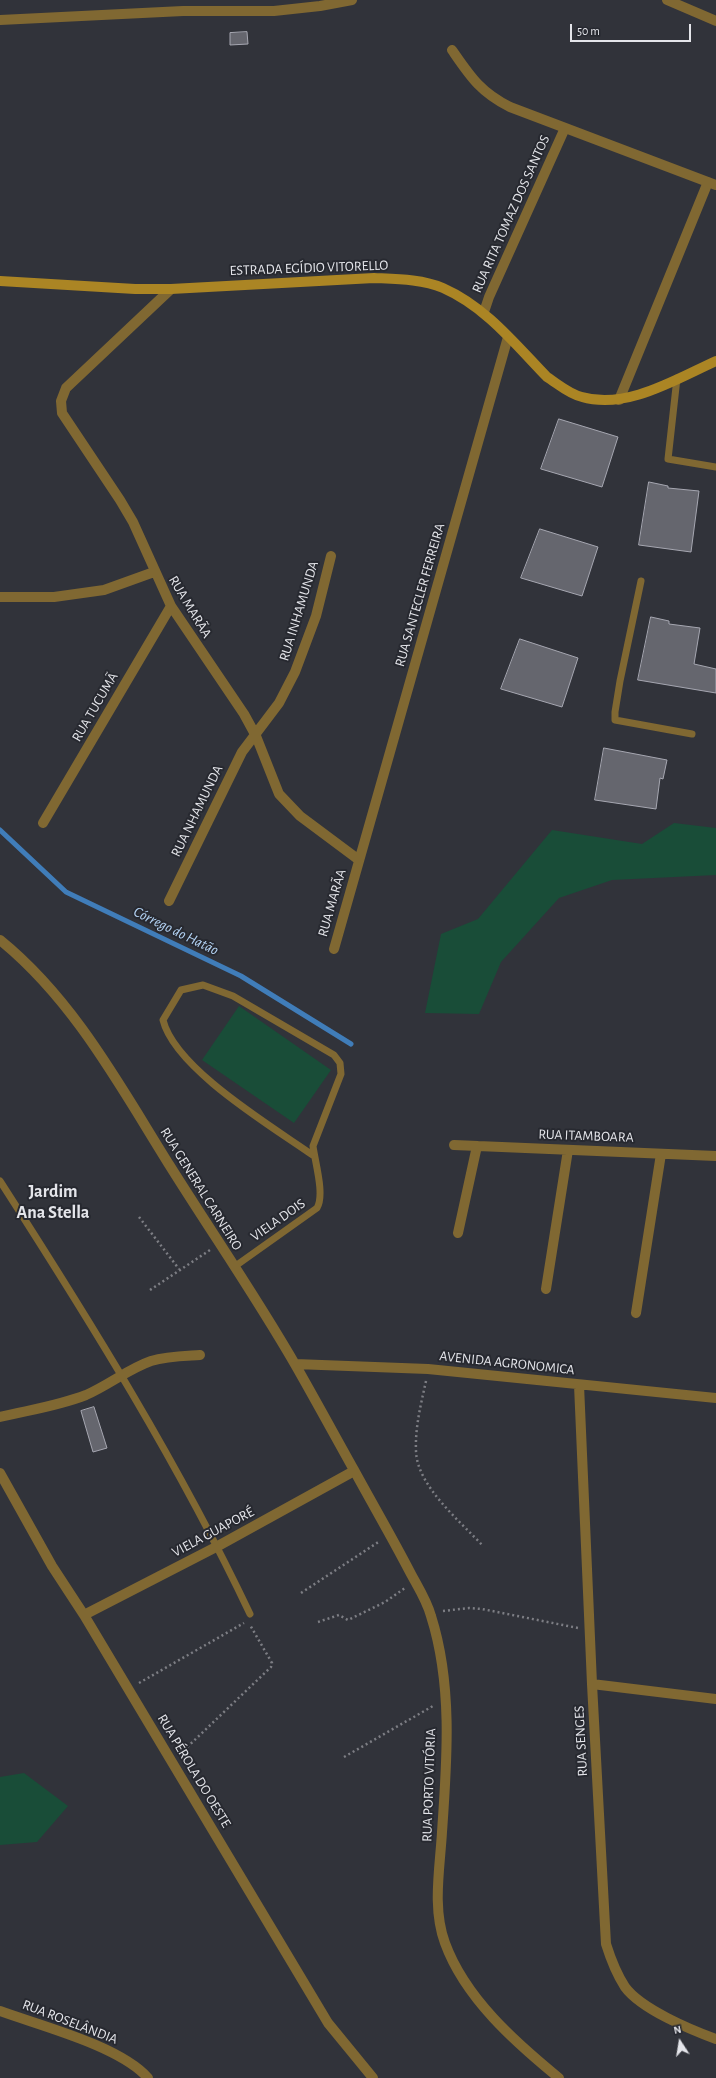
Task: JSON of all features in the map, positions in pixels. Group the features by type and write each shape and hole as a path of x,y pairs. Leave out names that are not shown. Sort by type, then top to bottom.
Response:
{"street":[{"path":"0,20 183,11 274,11 320,6 352,0"},
{"path":"667,0 716,21"},
{"path":"452,50 467,72 486,94 510,107 712,183 619,400"},
{"name":"RUA RITA TOMAZ DOS SANTOS","path":"484,312 492,290 565,128"},
{"name":"ESTRADA EGÍDIO VITORELLO","path":"0,281 135,289 171,289 374,278 398,279 443,288 484,312 547,377 570,392 581,397 592,399 619,400 650,390 716,361"},
{"name":"RUA MARÃA","path":"171,289 66,388 62,396 60,407 68,425 103,472 130,516 154,572 171,606 240,708 256,736 272,779 280,794 289,806 359,860 334,949"},
{"name":"RUA SANTECLER FERREIRA","path":"359,860 508,337"},
{"name":"RUA INHAMUNDA","path":"256,736 279,703 295,672 316,616 331,556"},
{"path":"0,597 54,598 104,590 154,572"},
{"name":"RUA TUCUMÃ","path":"43,824 171,606"},
{"name":"RUA NHAMUNDA","path":"169,901 242,752 256,736"},
{"name":"RUA GENERAL CARNEIRO","path":"0,940 15,952 49,987 73,1016 295,1364 354,1471"},
{"name":"RUA ITAMBOARA","path":"454,1145 716,1156"},
{"path":"458,1233 477,1146"},
{"path":"546,1289 568,1150"},
{"path":"636,1313 661,1154"},
{"path":"0,1417 71,1400 106,1386 121,1375 152,1361 168,1357 200,1355"},
{"name":"AVENIDA AGRONOMICA","path":"295,1364 428,1369 716,1398"},
{"name":"RUA SENGES","path":"579,1385 589,1630 606,1944 613,1965 626,1988 646,2005 686,2028 716,2039"},
{"name":"RUA PORTO VITÓRIA","path":"354,1471 391,1534 431,1612 440,1648 446,1699 445,1783 438,1883 439,1919 445,1942 457,1968 475,1995 505,2030 559,2078"},
{"name":"VIELA GUAPORÉ","path":"84,1615 218,1546 354,1471"},
{"name":"RUA PÉROLA DO OESTE","path":"0,1473 52,1566 84,1615 328,2023 372,2078"},
{"path":"592,1684 716,1699"},
{"name":"RUA ROSELÂNDIA","path":"0,2011 101,2047 122,2057 148,2078"}],"lane":[{"path":"677,378 668,459 716,467"},
{"path":"641,581 620,681 615,712 616,720 692,734"},
{"path":"203,985 233,996 334,1055 340,1063 341,1074 313,1146 314,1156 208,1081 173,1044 166,1032 163,1020 181,990 203,985"},
{"name":"VIELA DOIS","path":"234,1267 317,1208 320,1202 320,1196 314,1156"},
{"path":"0,1181 121,1375 218,1546 250,1614"}],"path":[{"path":"139,1217 179,1270"},
{"path":"150,1290 219,1244"},
{"path":"428,1369 417,1422 416,1452 424,1479 444,1504 483,1546"},
{"path":"301,1593 391,1534"},
{"path":"318,1622 339,1615 348,1620 385,1602 415,1581"},
{"path":"431,1612 469,1608 482,1609 589,1630"},
{"path":"128,1689 247,1621 272,1663 271,1667 172,1762"},
{"path":"344,1757 446,1699"}],"green space":[{"path":"674,823 716,828 716,875 612,880 559,898 501,962 479,1014 425,1013 441,934 478,919 552,830 642,844"},
{"path":"239,1006 331,1070 294,1123 202,1060"},
{"path":"24,1773 68,1806 37,1842 0,1845 0,1777"}],"building":[{"path":"247,32 248,44 230,45 230,33"},
{"path":"559,419 618,437 602,487 541,469"},
{"path":"649,482 668,486 668,488 699,491 691,552 639,545"},
{"path":"540,529 598,547 582,596 521,578"},
{"path":"651,617 669,621 669,624 700,628 694,664 716,669 716,693 638,680"},
{"path":"520,639 578,658 562,707 501,689"},
{"path":"604,748 667,760 663,779 660,778 656,809 595,800"},
{"path":"94,1407 107,1448 93,1452 81,1411"}],"waterway":[{"name":"Córrego do Hatão","path":"0,830 66,892 241,976 351,1044"}],"district":[{"name":"Jardim Ana Stella","path":"53,1202"}]}
